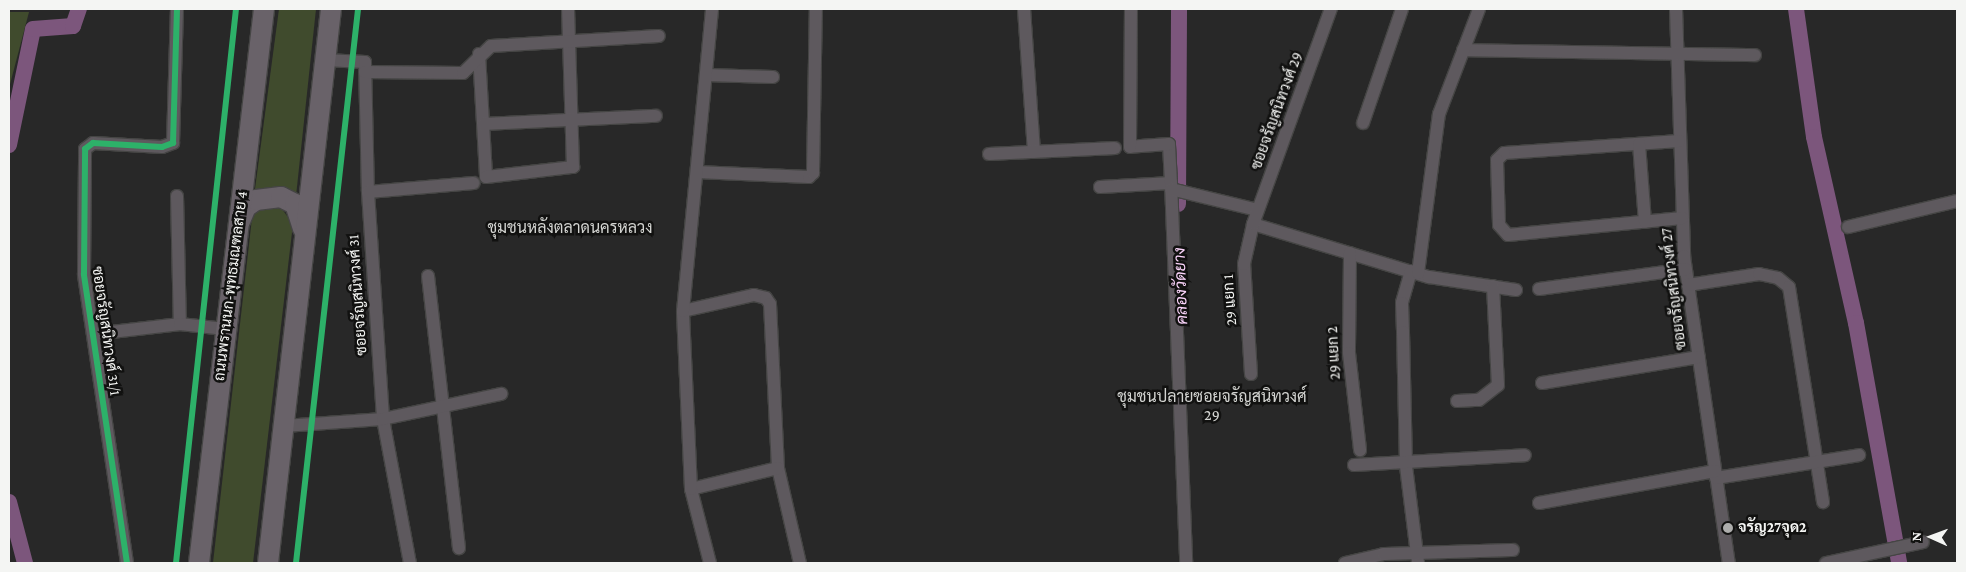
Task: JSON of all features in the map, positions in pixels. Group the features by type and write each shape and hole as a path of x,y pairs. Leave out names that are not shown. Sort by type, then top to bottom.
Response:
{"main road":[{"name":"ถนนพรานนก-พุทธมณฑลสาย 4","path":"199,563 264,9"},
{"path":"268,563 331,9"},
{"path":"237,228 246,207 269,195 281,196 295,204 300,213 305,240"}],"street":[{"name":"ซอยจรัญสนิทวงศ์ 31/1","path":"127,563 84,274 85,149 93,143 162,147 173,143 177,9"},
{"path":"479,54 486,177 573,166 574,121 568,9"},
{"path":"710,563 691,489 683,311 712,9"},
{"path":"697,172 809,178 813,173 816,9"},
{"path":"1024,9 1034,152"},
{"path":"1131,9 1130,147 1169,144 1186,563"},
{"name":"ซอยจรัญสนิทวงศ์ 29","path":"1253,224 1331,9"},
{"path":"1362,123 1402,9"},
{"path":"1417,558 1406,462 1402,303 1415,272 1438,114 1479,9"},
{"name":"ซอยจรัญสนิทวงศ์ 27","path":"1676,9 1675,54 1686,269 1729,563"},
{"path":"325,60 365,62 365,72 463,73 479,54 491,46 659,36"},
{"path":"1463,50 1755,55"},
{"name":"ซอยจรัญสนิทวงศ์ 31","path":"365,72 368,192 383,419 410,563"},
{"path":"706,75 773,77"},
{"path":"484,124 656,116"},
{"path":"1679,141 1500,156 1499,225 1508,236 1682,218"},
{"path":"1639,144 1645,222"},
{"path":"988,154 1115,148"},
{"path":"368,192 474,183"},
{"path":"1100,187 1171,187 1258,210"},
{"path":"177,196 180,324"},
{"path":"1848,228 1957,201"},
{"path":"1253,224 1415,272 1516,290"},
{"name":"29 แยก 1","path":"1251,374 1244,264 1253,224"},
{"name":"29 แยก 2","path":"1350,253 1349,353 1360,450"},
{"path":"1539,289 1686,269"},
{"path":"1688,285 1759,274 1778,278 1789,287 1815,462 1823,502"},
{"path":"428,276 440,406 459,548"},
{"path":"1457,401 1479,400 1496,390 1498,385 1493,286"},
{"path":"683,311 754,295 766,298 770,304 778,468 800,563"},
{"path":"94,334 180,324 225,329"},
{"path":"1542,384 1699,357"},
{"path":"284,426 383,419 501,394"},
{"path":"1354,465 1525,455"},
{"path":"1539,502 1716,474 1859,455"},
{"path":"691,489 778,468"},
{"path":"1826,563 1923,542"},
{"path":"1345,563 1383,554 1417,558 1513,550"}],"green space":[{"path":"279,9 316,9 296,196 255,189"},
{"path":"9,12 29,12 9,88"},
{"path":"279,205 293,224 253,563 213,563 252,218 255,210"}],"waterway":[{"path":"9,145 33,29 73,26 79,9"},
{"name":"คลองวัดยาง","path":"1178,204 1179,9"},
{"path":"1796,9 1814,137 1856,323 1899,563"},
{"path":"9,502 25,563"}],"cycle path":[{"path":"127,563 84,274 85,149 93,143 162,147 173,143 177,9"},
{"path":"176,563 236,9"},
{"path":"296,563 358,9"}],"place":[{"name":"จรัญ27จุด2","path":"1728,528"}],"district":[{"name":"ชุมชนหลังตลาดนครหลวง","path":"570,228"},
{"name":"ชุมชนปลายซอยจรัญสนิทวงศ์ 29","path":"1212,406"}]}
